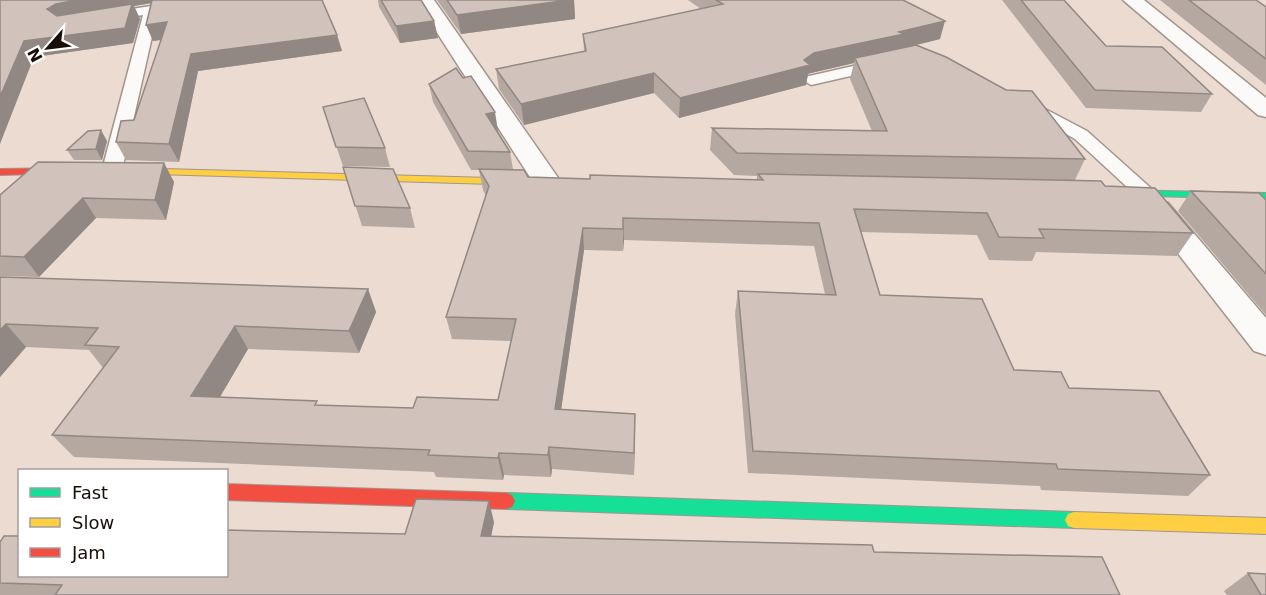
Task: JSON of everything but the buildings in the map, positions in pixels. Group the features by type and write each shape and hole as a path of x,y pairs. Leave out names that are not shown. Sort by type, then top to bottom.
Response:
{"street":[{"path":"425,0 553,182"},
{"path":"1132,0 1266,110"},
{"path":"0,172 101,170 553,182"},
{"path":"1098,193 1266,196"},
{"path":"1146,194 1266,342"},
{"path":"228,492 1266,525"}],"lane":[{"path":"87,21 157,9 101,170"},
{"path":"811,80 900,60"},
{"path":"1015,99 1081,135 1146,194"}],"traffic: fast":[{"path":"1115,193 1266,196"},
{"path":"506,501 1074,520"}],"traffic: slow":[{"path":"125,171 526,182"},
{"path":"1074,520 1266,526"}],"traffic: jam":[{"path":"0,172 70,171"},
{"path":"228,492 506,501"}]}
